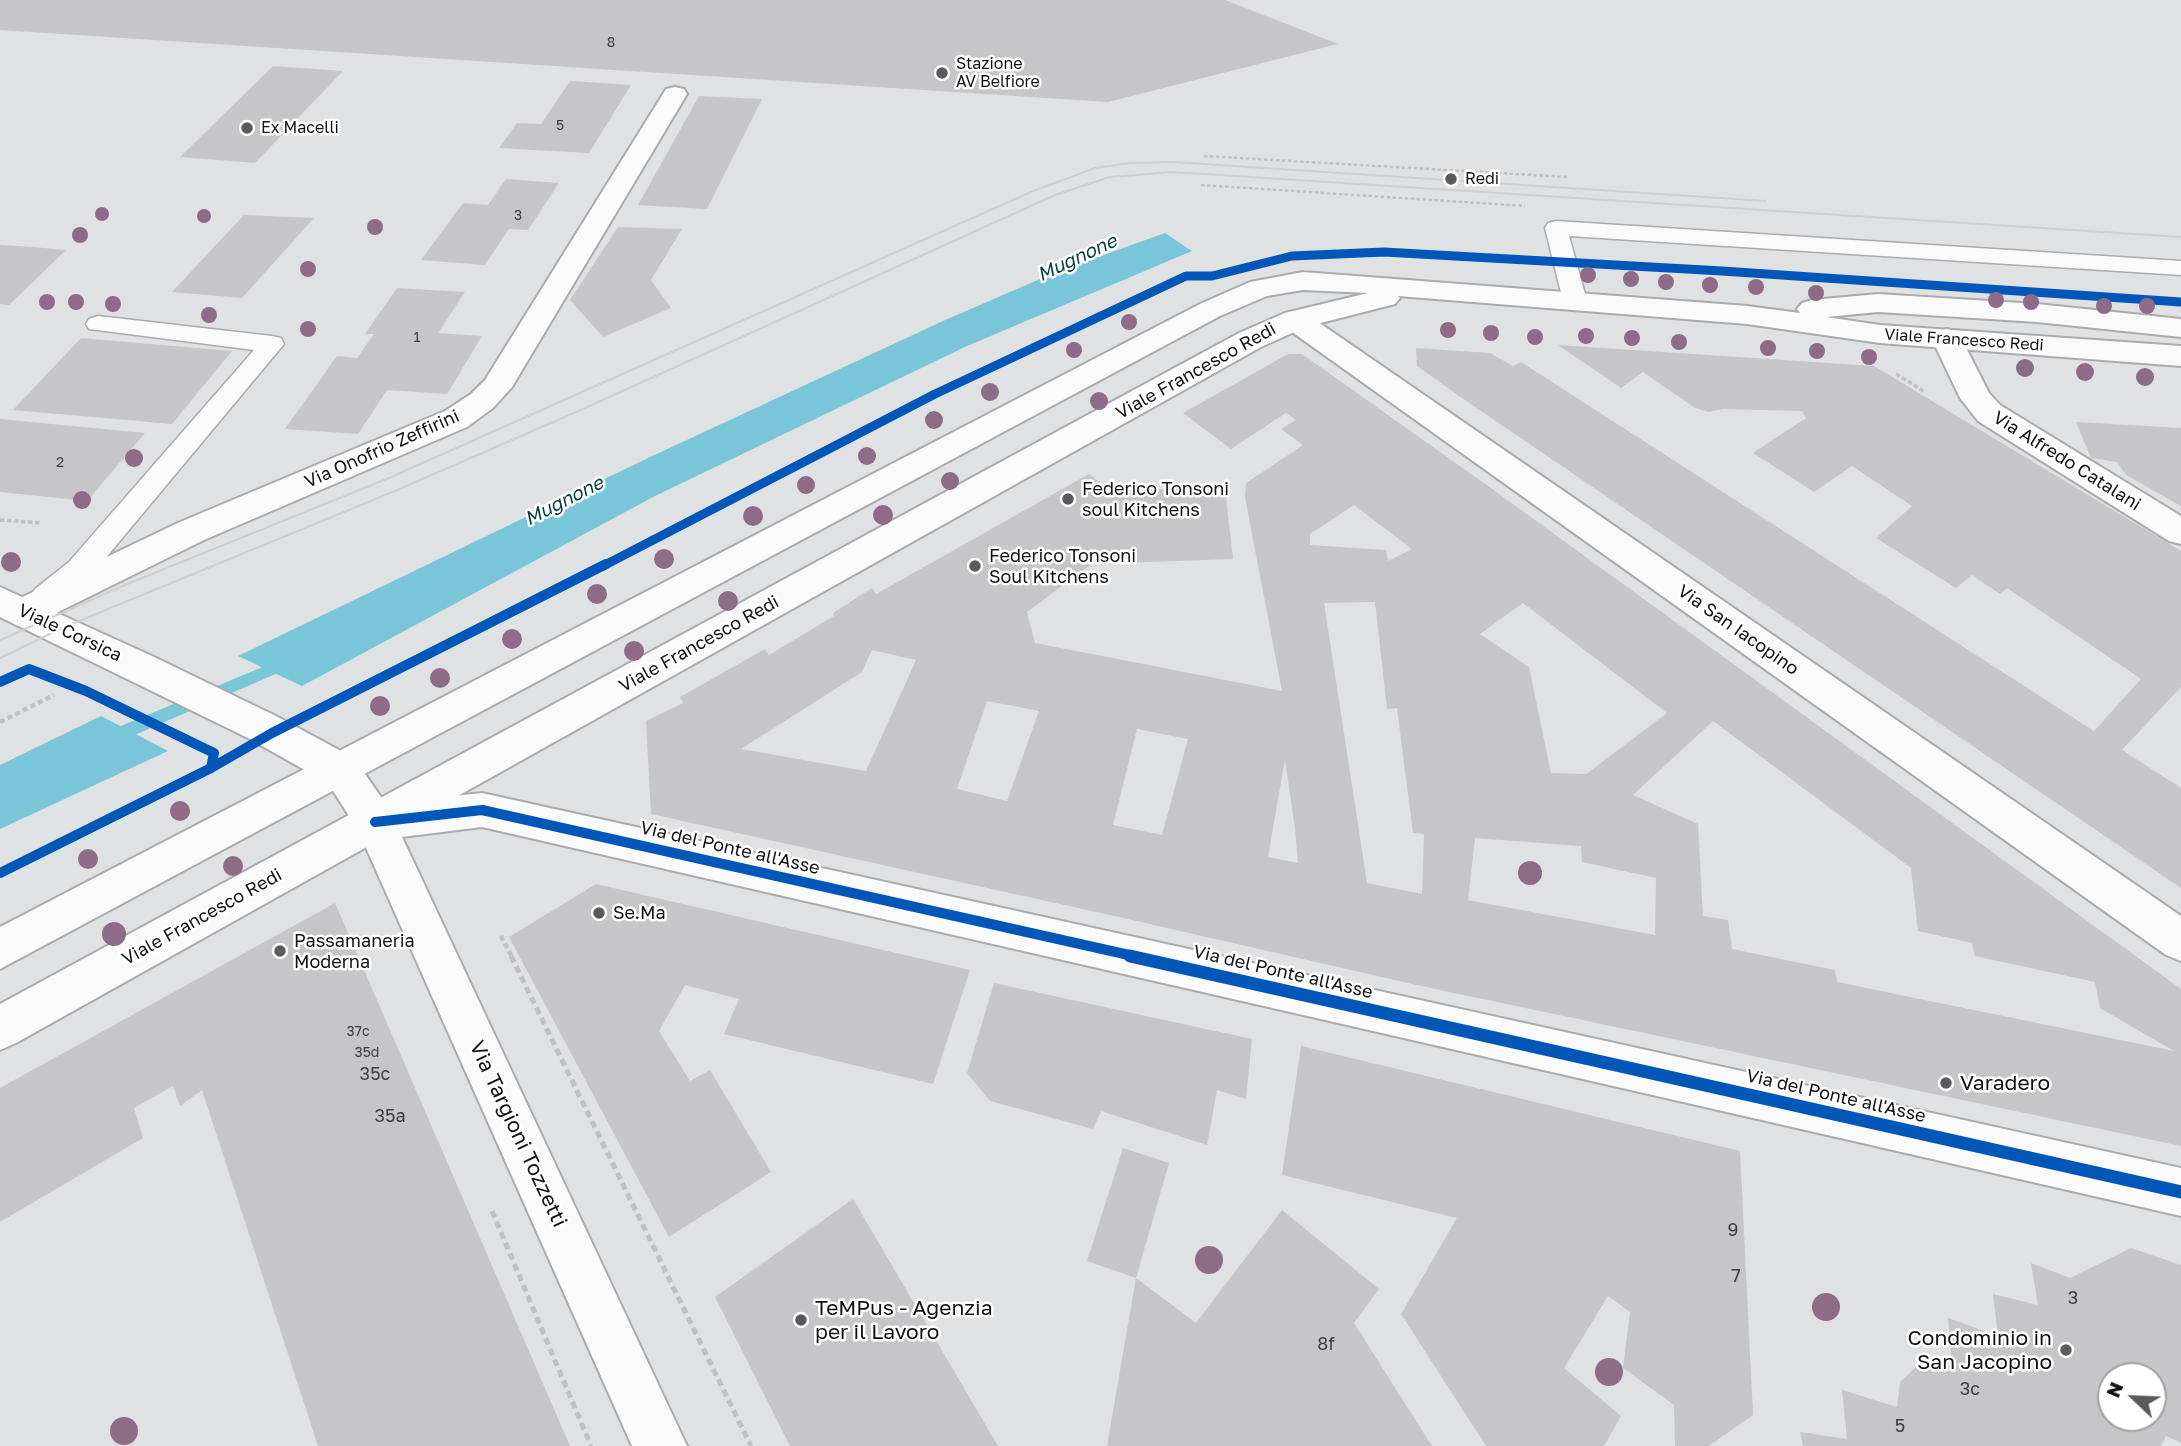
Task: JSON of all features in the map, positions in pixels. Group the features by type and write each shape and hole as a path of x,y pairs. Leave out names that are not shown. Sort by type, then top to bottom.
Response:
{"main road":[{"name":"Via Onofrio Zeffirini","path":"14,606 456,419 482,401 496,387 675,94"},
{"name":"Viale Francesco Redi","path":"0,949 1238,296 1270,285 1303,281 1747,314 1880,334 2181,356"},
{"name":"Viale Francesco Redi","path":"0,1028 1250,340 1295,320 1411,290"},
{"name":"Viale Francesco Redi","path":"1747,314 1878,303 2037,313 2181,328"},
{"name":"Via San Iacopino","path":"1295,320 2181,942"},
{"name":"Via Alfredo Catalani","path":"1947,340 1976,398 1989,413 2181,532"},
{"name":"Viale Corsica","path":"14,606 262,727 340,771"},
{"name":"Via Targioni Tozzetti","path":"340,771 375,822 660,1446"},
{"name":"Via del Ponte all'Asse","path":"375,822 482,810 2181,1192"}],"lane":[{"path":"1575,301 1556,228 2181,268"},
{"path":"14,606 88,560 272,344 99,324"}],"path":[{"path":"1204,156 1568,177"},
{"path":"1201,185 1532,206"},
{"path":"0,520 42,523"},
{"path":"0,722 54,695"},
{"path":"501,936 751,1446"}],"water":[{"path":"1165,233 1192,251 967,346 655,496 302,686 238,656 648,458 943,321 1056,272"},
{"path":"101,716 168,751 0,829 0,765"}],"building":[{"name":"Stazione AV Belfiore","path":"0,0 1225,0 1338,44 1108,102 0,30"},
{"path":"273,66 343,71 255,163 180,157"},
{"path":"570,81 631,85 589,153 499,148 517,123 541,124"},
{"path":"699,96 762,99 707,209 638,205"},
{"path":"506,179 559,183 528,230 509,229 485,265 421,260 463,203 488,205"},
{"path":"244,215 314,218 242,298 172,292"},
{"path":"618,227 682,229 651,280 671,308 603,337 570,300"},
{"path":"0,245 66,250 9,305 0,304"},
{"path":"397,288 465,292 438,333 482,336 447,394 387,390 358,434 285,429 337,356 357,358 374,334 365,334"},
{"path":"81,338 232,351 172,424 13,410"},
{"path":"1558,345 1874,366 2181,551 2181,687 2122,750 2181,788 2181,888 1417,366 1416,348 1490,353 1513,366 1521,362 2094,731 2141,679 2007,588 2000,594 1972,575 1956,588 1876,538 1912,506 1852,466 1814,492 1753,453 1806,418 1802,411 1723,409 1709,412 1695,408 1643,372 1621,388"},
{"path":"1288,354 1302,354 2181,989 2181,1146 1421,986 651,814 646,721 683,703 680,697 765,649 769,655 834,616 833,613 872,588 876,594 1089,474 1110,490 1225,488 1233,559 1092,564 1027,612 1035,643 1282,691 1245,497 1246,483 1303,445 1281,429 1296,420 1286,413 1231,449 1183,413","holes":["1354,505 1412,549 1388,561 1386,550 1310,545 1310,534","1375,602 1387,709 1397,708 1413,833 1424,834 1422,894 1367,883 1324,603","1523,603 1667,713 1586,774 1551,773 1529,667 1480,634","872,650 916,660 866,771 741,749 862,672","987,701 1039,711 1007,801 957,789","1713,721 1911,868 1918,931 1972,943 1975,956 2095,982 2100,1008 2174,1051 1837,982 1835,970 1732,949 1728,920 1703,916 1698,824 1633,795","1137,729 1188,739 1162,835 1113,825","1285,759 1295,829 1298,863 1268,857","1475,838 1581,846 1582,862 1656,878 1655,935 1468,900"]},
{"path":"0,419 145,433 87,501 0,492"},
{"path":"2076,422 2181,428 2181,506 2126,475 2117,462 2091,458"},
{"path":"596,884 970,970 933,1084 724,1034 739,999 685,985 659,1031 690,1081 710,1070 771,1172 669,1237 509,937"},
{"path":"335,903 570,1446 318,1446 202,1090 180,1106 173,1086 134,1108 143,1138 0,1222 0,1088"},
{"path":"994,983 1252,1039 1246,1099 1217,1090 1207,1145 1101,1111 1093,1129 990,1101 967,1073"},
{"path":"1301,1046 1740,1151 1753,1415 1709,1446 1675,1446 1674,1405 1623,1368 1630,1312 1608,1296 1564,1368 1621,1416 1604,1446 1486,1446 1401,1314 1457,1218 1282,1175"},
{"path":"1123,1148 1169,1163 1136,1278 1087,1261"},
{"path":"853,1199 998,1446 790,1446 715,1297"},
{"path":"1282,1210 1379,1289 1354,1323 1432,1446 1107,1446 1136,1278 1196,1323"},
{"name":"Condominio in San Jacopino","path":"2131,1248 2181,1265 2181,1443 2166,1436 2161,1446 1803,1446 1800,1432 1847,1439 1842,1390 1897,1407 1900,1382 1918,1365 1952,1364 1948,1318 1998,1336 1993,1294 2038,1305 2031,1263 2070,1278"}],"waterway":[{"name":"Mugnone","path":"110,738 289,662"}],"tram line":[{"path":"0,640 132,582 389,478 1031,192 1095,168 1130,163 1173,162 1766,201"},
{"path":"0,658 62,628 395,491 583,409 1055,195 1110,177 1173,172 2181,237"}],"cycle path":[{"path":"0,873 211,768 272,733 399,671 935,394 1186,276 1212,276 1292,256 1384,252 1722,271 2181,302"},
{"path":"0,682 29,669 86,691 214,753 211,768"},
{"path":"375,822 482,810 2181,1192"}],"place":[{"name":"Stazione AV Belfiore","path":"942,73"},
{"name":"Ex Macelli","path":"247,128"},
{"name":"Redi","path":"1451,179"},
{"name":"Federico Tonsoni soul Kitchens","path":"1068,499"},
{"name":"Federico Tonsoni Soul Kitchens","path":"975,566"},
{"name":"Se.Ma","path":"599,913"},
{"name":"Passamaneria Moderna","path":"280,951"},
{"name":"Varadero","path":"1946,1083"},
{"name":"TeMPus - Agenzia per il Lavoro","path":"801,1320"},
{"name":"Condominio in San Jacopino","path":"2066,1350"}]}
